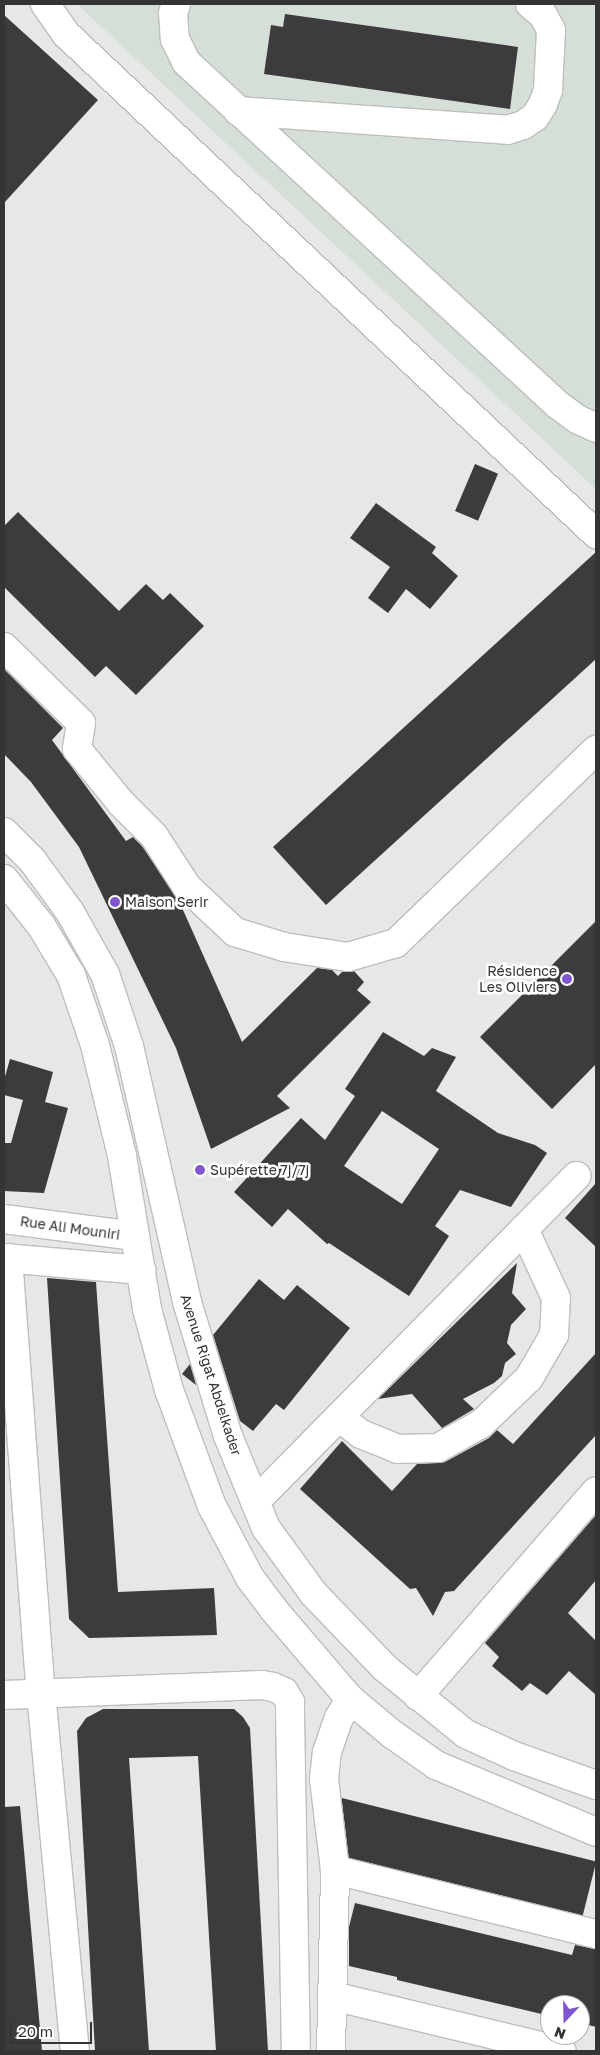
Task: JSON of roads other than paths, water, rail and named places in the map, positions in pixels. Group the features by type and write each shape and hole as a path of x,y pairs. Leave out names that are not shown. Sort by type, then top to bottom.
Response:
{"street":[{"path":"45,4 66,34 596,534"},
{"path":"176,4 173,13 175,40 186,62 558,405 577,419 596,428"},
{"path":"238,111 507,130 523,125 535,117 543,104 548,90 551,30 543,15 530,4"},
{"path":"4,647 81,723 77,749 121,803 154,836 187,887 235,932 293,948 348,957 396,943 596,750"},
{"name":"Avenue Rigat Abdelkader","path":"4,832 32,860 70,912 105,974 129,1046 186,1302 228,1436 266,1528 313,1593 385,1668 466,1734 514,1756 596,1784"},
{"path":"4,879 42,927 71,975 95,1045 122,1156 147,1308 169,1390 212,1506 250,1578 274,1610 350,1698 392,1734 436,1765 596,1832"},
{"path":"255,1502 576,1176"},
{"name":"Rue Ali Mouniri","path":"4,1219 135,1236"},
{"path":"339,1417 361,1434 398,1449 438,1448 481,1424 529,1378 554,1335 556,1298 524,1229"},
{"path":"75,2051 41,1693 6,1258 141,1270"},
{"path":"418,1696 596,1491"},
{"path":"4,1695 262,1686 273,1687 284,1692 290,1702 296,2051"},
{"path":"331,2051 335,1870 324,1780 328,1752 339,1718 350,1698"},
{"path":"335,1870 596,1934"},
{"path":"332,1996 561,2051"}],"place":[{"name":"Maison Serir","path":"115,902"},
{"name":"Résidence Les Oliviers","path":"567,979"},
{"name":"Supérette 7j/7j","path":"200,1170"}]}
